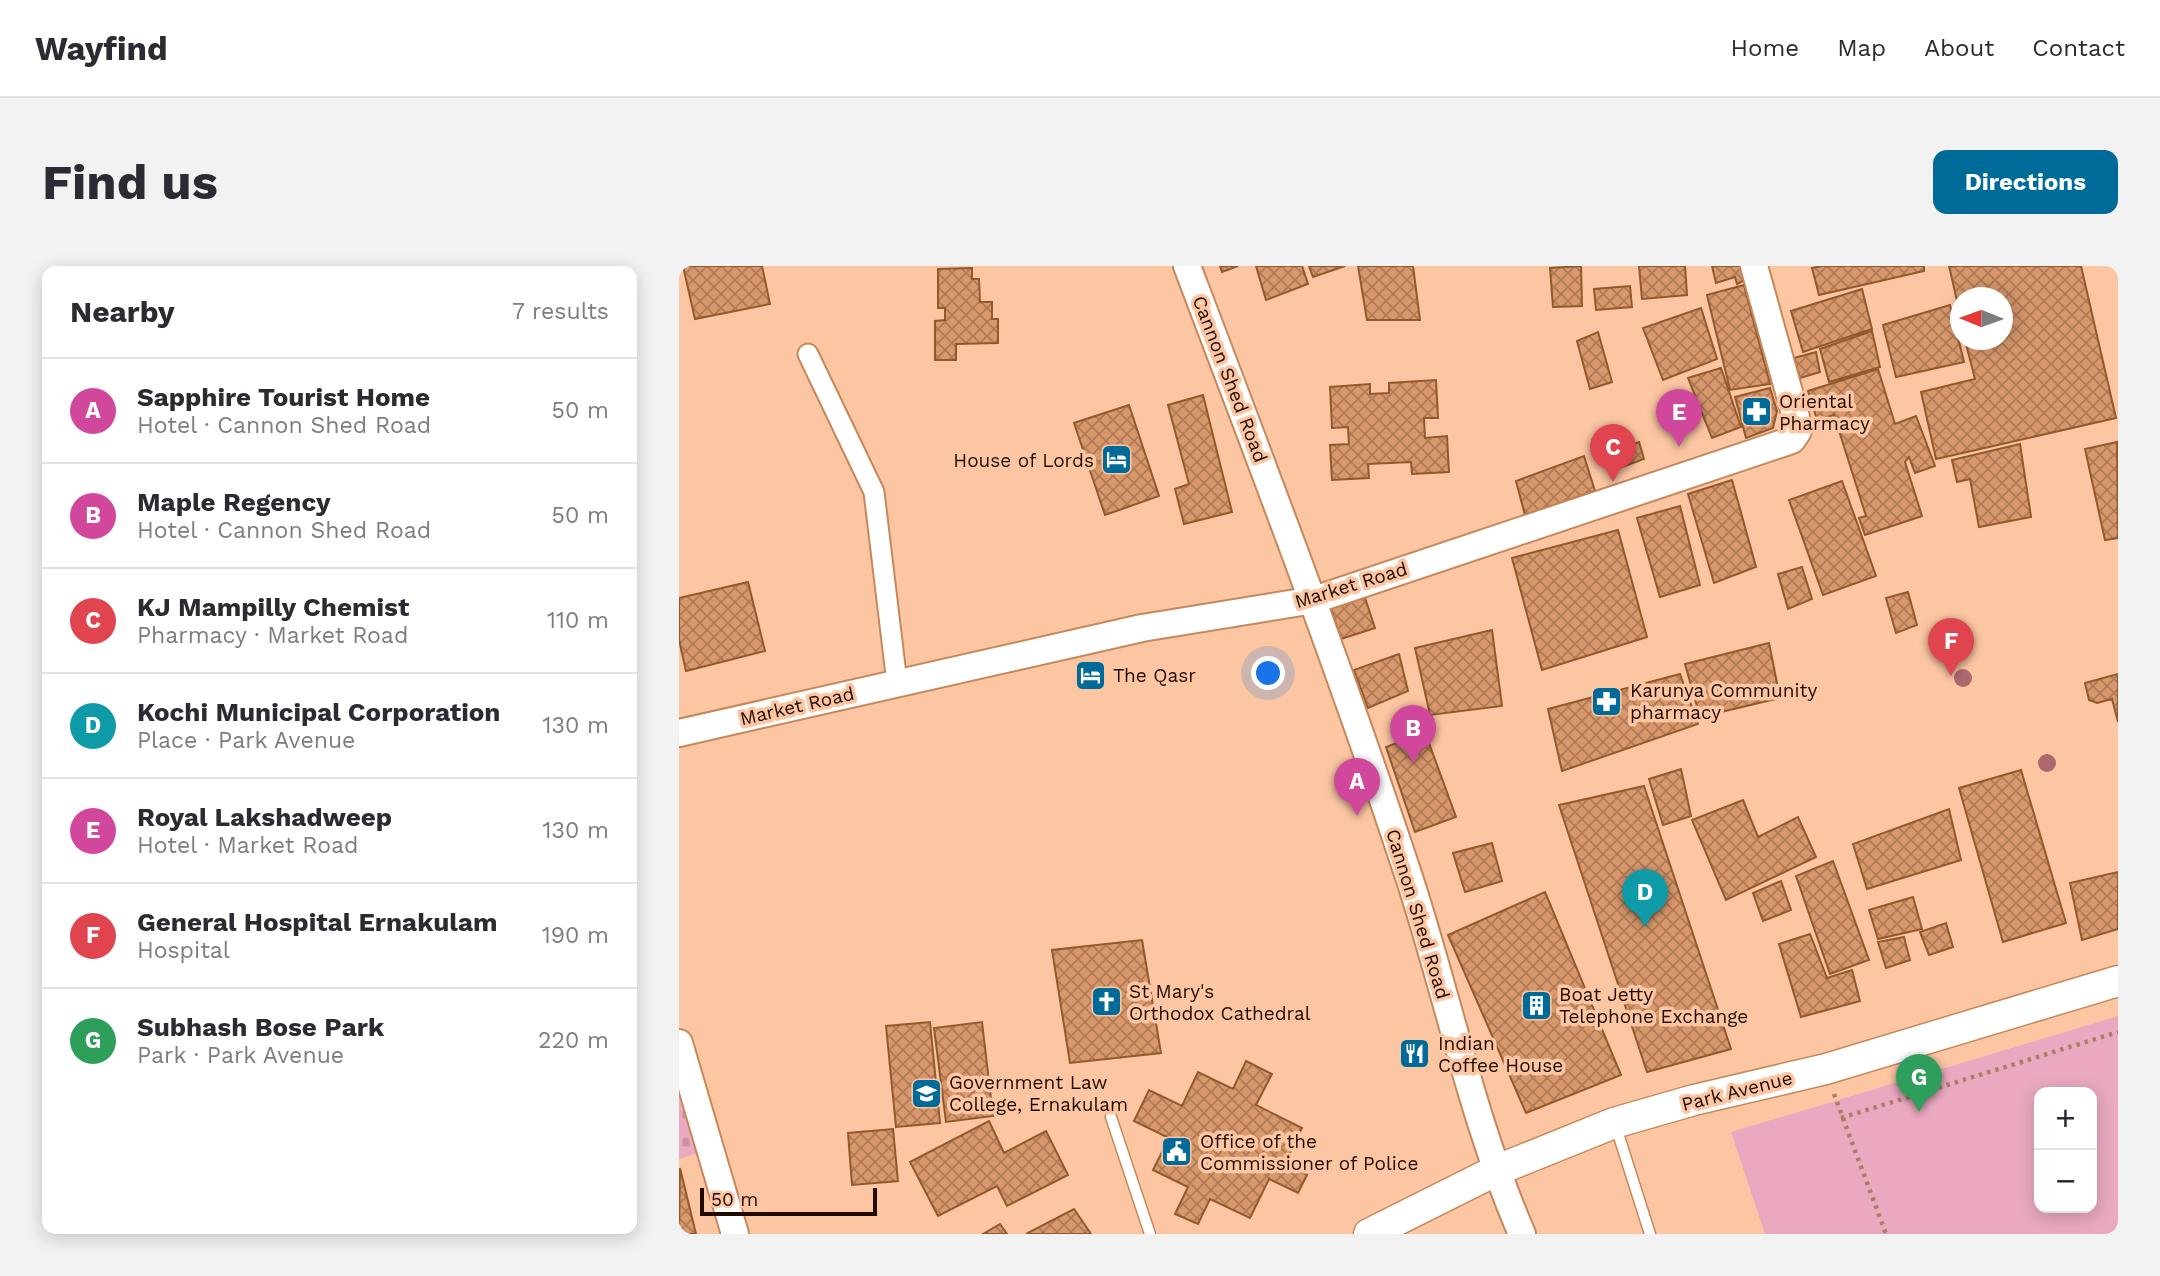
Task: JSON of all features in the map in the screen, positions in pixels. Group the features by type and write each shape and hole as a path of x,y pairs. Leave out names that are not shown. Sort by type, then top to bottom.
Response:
{"main road":[{"name":"Park Avenue","path":"1369,1234 1495,1171 1614,1124 1694,1100 1826,1069 2118,981"}],"street":[{"name":"Cannon Shed Road","path":"1187,266 1314,600 1409,879 1495,1171 1522,1234"},
{"name":"Market Road","path":"679,733 1142,628 1314,600 1792,440 1798,431 1797,421 1754,266"},
{"path":"808,354 874,492 897,683"},
{"path":"679,1043 735,1234"}],"lane":[{"path":"1111,1116 1150,1234"},
{"path":"1614,1124 1650,1234"}],"path":[{"path":"1842,1118 2118,1032"},
{"path":"1826,1069 1886,1234"}],"green space":[{"path":"2118,1016 2118,1234 1765,1234 1731,1132"},
{"path":"679,1094 698,1153 679,1159"}],"building":[{"path":"683,266 762,266 770,304 695,319"},
{"path":"1220,266 1238,266 1222,272"},
{"path":"1256,266 1302,266 1308,284 1266,300"},
{"path":"1309,266 1345,266 1313,277"},
{"path":"1358,266 1413,266 1420,320 1367,320"},
{"path":"1581,266 1582,306 1553,307 1550,268"},
{"path":"1639,266 1685,266 1687,295 1642,299"},
{"path":"1712,266 1744,266 1747,279 1737,284 1735,277 1716,283"},
{"path":"1924,266 1924,271 1819,295 1812,268"},
{"path":"1949,266 2081,266 2116,418 1936,459 1921,392 1975,379 1968,350 2013,350 2013,287 1954,287"},
{"path":"972,268 972,279 979,279 980,302 992,302 992,319 998,319 998,343 956,344 956,360 935,360 935,321 945,320 945,308 938,308 938,269"},
{"path":"1744,285 1770,384 1730,390 1707,295"},
{"path":"1630,286 1632,307 1596,310 1594,289"},
{"path":"1862,289 1872,329 1803,352 1791,311"},
{"path":"1950,305 1950,350 1961,350 1964,362 1896,377 1883,325"},
{"path":"1701,308 1717,359 1663,380 1643,328"},
{"path":"1872,331 1880,367 1829,382 1820,349"},
{"path":"1598,332 1612,382 1590,389 1577,341"},
{"path":"1816,352 1820,372 1800,378 1794,358"},
{"path":"1721,368 1741,427 1712,438 1688,378"},
{"path":"1878,369 1895,424 1916,416 1935,466 1915,473 1909,457 1905,462 1922,516 1865,535 1859,518 1866,516 1834,415 1817,420 1808,391"},
{"path":"1436,380 1438,418 1424,418 1425,438 1447,436 1449,472 1412,474 1411,462 1368,464 1369,478 1332,480 1330,445 1349,444 1348,427 1332,428 1330,387 1370,384 1370,394 1389,393 1389,383"},
{"path":"1770,388 1777,411 1773,428 1746,438 1735,397"},
{"path":"1203,395 1232,512 1184,524 1175,489 1189,484 1168,405"},
{"name":"House of Lords","path":"1129,405 1159,496 1105,515 1074,423"},
{"path":"1639,442 1644,459 1614,470 1609,453"},
{"path":"2117,442 2118,538 2105,540 2085,449"},
{"path":"2020,444 2031,517 1979,527 1970,479 1957,482 1952,460"},
{"path":"1584,456 1595,491 1525,515 1516,481"},
{"path":"1732,480 1756,567 1714,583 1688,494"},
{"path":"1842,481 1876,576 1823,595 1789,500"},
{"path":"1680,506 1700,585 1660,597 1637,518"},
{"path":"1618,530 1647,637 1542,670 1512,558"},
{"path":"1802,567 1812,599 1788,609 1778,574"},
{"path":"748,582 765,651 686,671 679,640 679,598"},
{"path":"1363,592 1375,628 1341,639 1328,600"},
{"path":"1908,592 1917,625 1896,633 1886,598"},
{"path":"1492,630 1502,706 1430,715 1415,648"},
{"path":"1769,643 1780,698 1700,717 1685,664"},
{"path":"1399,654 1408,691 1368,708 1354,670"},
{"path":"1680,674 1698,724 1562,771 1548,709"},
{"path":"2118,674 2118,722 2112,699 2097,703 2089,700 2085,683"},
{"path":"1425,732 1456,817 1415,832 1386,747"},
{"path":"1681,769 1691,816 1663,825 1649,779"},
{"path":"2021,770 2066,923 2003,942 1959,788"},
{"path":"1644,786 1731,1049 1647,1072 1559,805"},
{"path":"1743,800 1758,837 1798,817 1816,857 1726,900 1692,820"},
{"path":"1949,809 1961,860 1867,889 1853,844"},
{"path":"1492,843 1502,881 1465,892 1453,853"},
{"path":"1833,861 1869,960 1830,974 1796,876"},
{"path":"2118,872 2118,929 2082,940 2070,883"},
{"path":"1781,881 1791,910 1763,921 1753,893"},
{"name":"Boat Jetty Telephone Exchange","path":"1545,892 1621,1075 1526,1113 1448,935"},
{"path":"1913,897 1922,929 1878,939 1869,910"},
{"path":"1946,923 1953,947 1929,955 1920,932"},
{"path":"1810,934 1827,978 1852,970 1860,1001 1801,1017 1779,944"},
{"path":"1904,937 1910,960 1886,968 1878,942"},
{"name":"St Mary's Orthodox Cathedral","path":"1142,940 1161,1053 1070,1063 1052,950"},
{"path":"930,1022 940,1123 896,1127 886,1026"},
{"path":"982,1022 993,1116 946,1122 934,1028"},
{"path":"1246,1061 1272,1074 1256,1105 1302,1128 1285,1163 1307,1175 1298,1193 1269,1179 1250,1218 1210,1199 1198,1224 1175,1214 1188,1187 1153,1170 1169,1138 1134,1121 1149,1090 1182,1106 1198,1072 1233,1089"},
{"path":"989,1121 1004,1153 1046,1131 1068,1175 1007,1206 997,1186 938,1216 910,1162"},
{"path":"893,1129 898,1181 852,1185 848,1133"},
{"path":"680,1168 696,1234 679,1234"},
{"path":"1074,1209 1091,1234 1026,1234"},
{"path":"1000,1224 1007,1234 983,1234"}],"place":[{"name":"Oriental Pharmacy","path":"1756,412"},
{"name":"Royal Lakshadweep","path":"1679,447"},
{"name":"House of Lords","path":"1117,460"},
{"name":"KJ Mampilly Chemist","path":"1613,482"},
{"name":"The Qasr","path":"1090,675"},
{"name":"General Hospital Ernakulam","path":"1951,676"},
{"name":"Karunya Community pharmacy","path":"1607,701"},
{"name":"Maple Regency","path":"1413,763"},
{"name":"Sapphire Tourist Home","path":"1357,816"},
{"name":"Kochi Municipal Corporation","path":"1645,927"},
{"name":"St Mary's Orthodox Cathedral","path":"1106,1002"},
{"name":"Boat Jetty Telephone Exchange","path":"1536,1005"},
{"name":"Indian Coffee House","path":"1415,1054"},
{"name":"Government Law College, Ernakulam","path":"926,1093"},
{"name":"Subhash Bose Park","path":"1919,1112"},
{"name":"Office of the Commissioner of Police","path":"1177,1152"}]}
